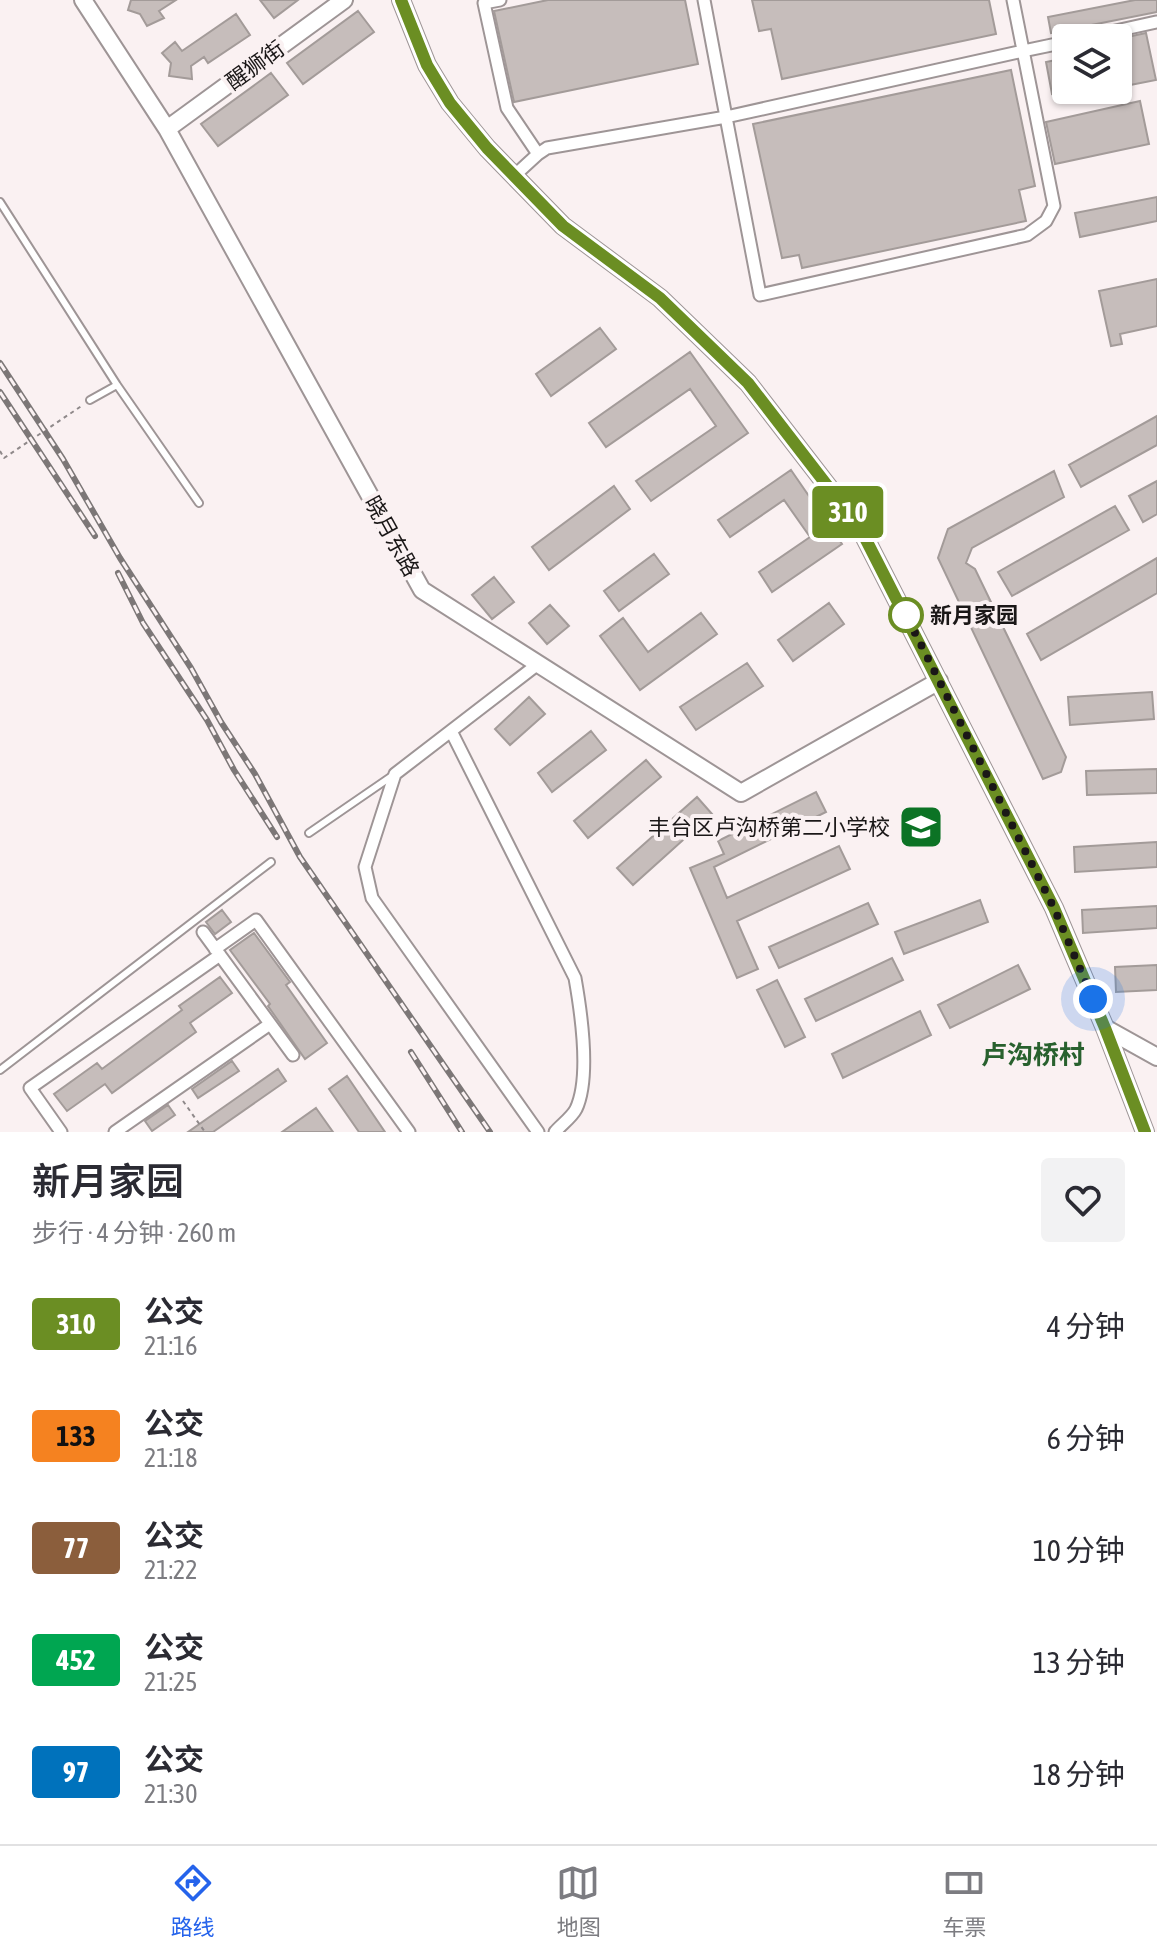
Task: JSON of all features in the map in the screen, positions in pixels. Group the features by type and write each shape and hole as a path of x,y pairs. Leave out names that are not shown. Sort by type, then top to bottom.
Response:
{"street":[{"name":"晓月东路","path":"83,0 167,129 422,590 741,793 939,681"},
{"name":"醒狮街","path":"167,129 344,0"},
{"path":"401,0 427,65 450,103 563,226 660,298 748,383 860,528 1054,908 1145,1132"},
{"path":"500,0 484,3 507,108 538,154"},
{"path":"704,0 760,295 1027,235 1046,221 1054,206 1013,0"},
{"path":"1132,27 1156,22"},
{"path":"514,176 547,148 726,117 1052,45"},
{"path":"538,664 395,774 365,867 372,898 538,1132"},
{"path":"451,731 575,978 581,1010 584,1074 576,1110 555,1132"},
{"path":"61,1132 30,1088 218,952 256,920 409,1132"},
{"path":"203,932 293,1055"},
{"path":"115,1132 270,1024"},
{"path":"1105,1028 1157,1057"}],"lane":[{"path":"0,202 117,385 199,503"},
{"path":"90,400 117,385"},
{"path":"309,833 395,774"},
{"path":"0,1070 271,862"}],"path":[{"path":"0,451 4,458 90,400"},
{"path":"175,1090 205,1132"}],"building":[{"path":"131,0 176,0 159,11 164,18 147,26 140,14 128,10"},
{"path":"260,0 298,0 274,18"},
{"path":"548,0 685,0 698,64 514,102 494,11"},
{"path":"752,0 989,0 996,34 782,79 771,29 759,31"},
{"path":"1135,0 1157,0 1157,12 1096,24 1052,24 1051,33 1048,17"},
{"path":"358,11 374,32 303,84 287,63"},
{"path":"236,14 250,35 208,63 204,57 191,66 192,79 169,76 171,63 162,53 175,42 182,51"},
{"path":"1146,33 1156,80 1132,85 1132,36"},
{"path":"1052,61 1052,94 1046,62"},
{"path":"1011,70 1035,186 1019,190 1026,221 802,268 799,255 782,258 753,124"},
{"path":"271,73 288,95 218,146 201,124"},
{"path":"1140,101 1149,144 1055,164 1046,122"},
{"path":"1157,197 1157,221 1080,237 1075,213"},
{"path":"1157,279 1157,326 1120,334 1122,344 1111,346 1099,291"},
{"path":"600,328 616,349 551,396 536,374"},
{"path":"690,352 748,433 651,501 636,481 716,426 690,389 606,447 589,423"},
{"path":"1157,416 1157,445 1081,487 1069,465"},
{"path":"791,470 842,544 772,592 759,572 810,537 784,500 730,537 718,520"},
{"path":"1054,471 1064,497 972,548 966,563 975,569 1066,757 1061,772 1043,779 938,558 948,529"},
{"path":"1157,481 1157,514 1143,522 1129,496"},
{"path":"614,486 630,509 549,570 532,547"},
{"path":"1115,506 1129,530 1012,596 998,572"},
{"path":"654,554 669,574 619,611 604,591"},
{"path":"1157,558 1157,593 1041,660 1027,634"},
{"path":"494,577 514,602 492,619 472,595"},
{"path":"829,603 844,624 793,661 778,640"},
{"path":"550,605 569,626 547,644 529,623"},
{"path":"701,613 717,634 640,690 600,636 623,618 648,652"},
{"path":"747,663 763,686 696,730 680,707"},
{"path":"1152,692 1154,719 1070,725 1068,697"},
{"path":"529,697 545,714 510,745 495,729"},
{"path":"591,731 606,750 552,792 538,773"},
{"path":"646,760 661,777 588,838 574,821"},
{"path":"1157,769 1157,793 1087,795 1086,771"},
{"path":"816,792 826,812 714,867 727,898 839,846 850,869 737,921 758,969 737,978 690,868 724,854 718,841"},
{"path":"697,797 712,814 633,885 617,868"},
{"path":"1157,842 1157,867 1075,872 1074,847"},
{"path":"980,900 988,922 904,954 895,932"},
{"path":"868,903 878,924 779,968 769,947"},
{"path":"1157,906 1157,928 1083,933 1082,910"},
{"path":"222,910 231,922 215,934 206,922"},
{"path":"254,933 290,982 286,985 327,1043 305,1059 230,950"},
{"path":"892,958 903,980 816,1021 805,999"},
{"path":"1018,965 1030,989 950,1028 938,1005"},
{"path":"1157,965 1157,990 1116,992 1115,967"},
{"path":"220,977 232,993 190,1023 196,1032 112,1093 105,1084 67,1111 54,1094 97,1063 102,1069 182,1010 179,1006"},
{"path":"777,980 805,1037 785,1047 757,990"},
{"path":"920,1011 931,1035 843,1078 832,1054"},
{"path":"232,1061 239,1071 198,1098 192,1089"},
{"path":"278,1069 286,1081 213,1132 188,1132"},
{"path":"347,1076 385,1132 359,1132 329,1089"},
{"path":"168,1105 175,1115 152,1131 145,1121"},
{"path":"316,1108 333,1132 282,1132"}],"railway":[{"path":"0,363 63,459 120,558 191,668 255,774 300,857 490,1132"},
{"path":"0,392 95,536"},
{"path":"118,573 143,623 207,720 234,770 277,837"},
{"path":"411,1052 462,1132"}],"bus line":[{"name":"310","path":"401,0 427,65 450,103 487,148 563,226 660,298 748,383 860,528 1054,908 1145,1132"}],"place":[{"name":"新月家园","path":"906,615"},
{"name":"丰台区卢沟桥第二小学校","path":"921,827"}],"district":[{"name":"卢沟桥村","path":"1033,1055"}],"route":[{"path":"906,615 904,611 1054,908 1093,999"}]}
